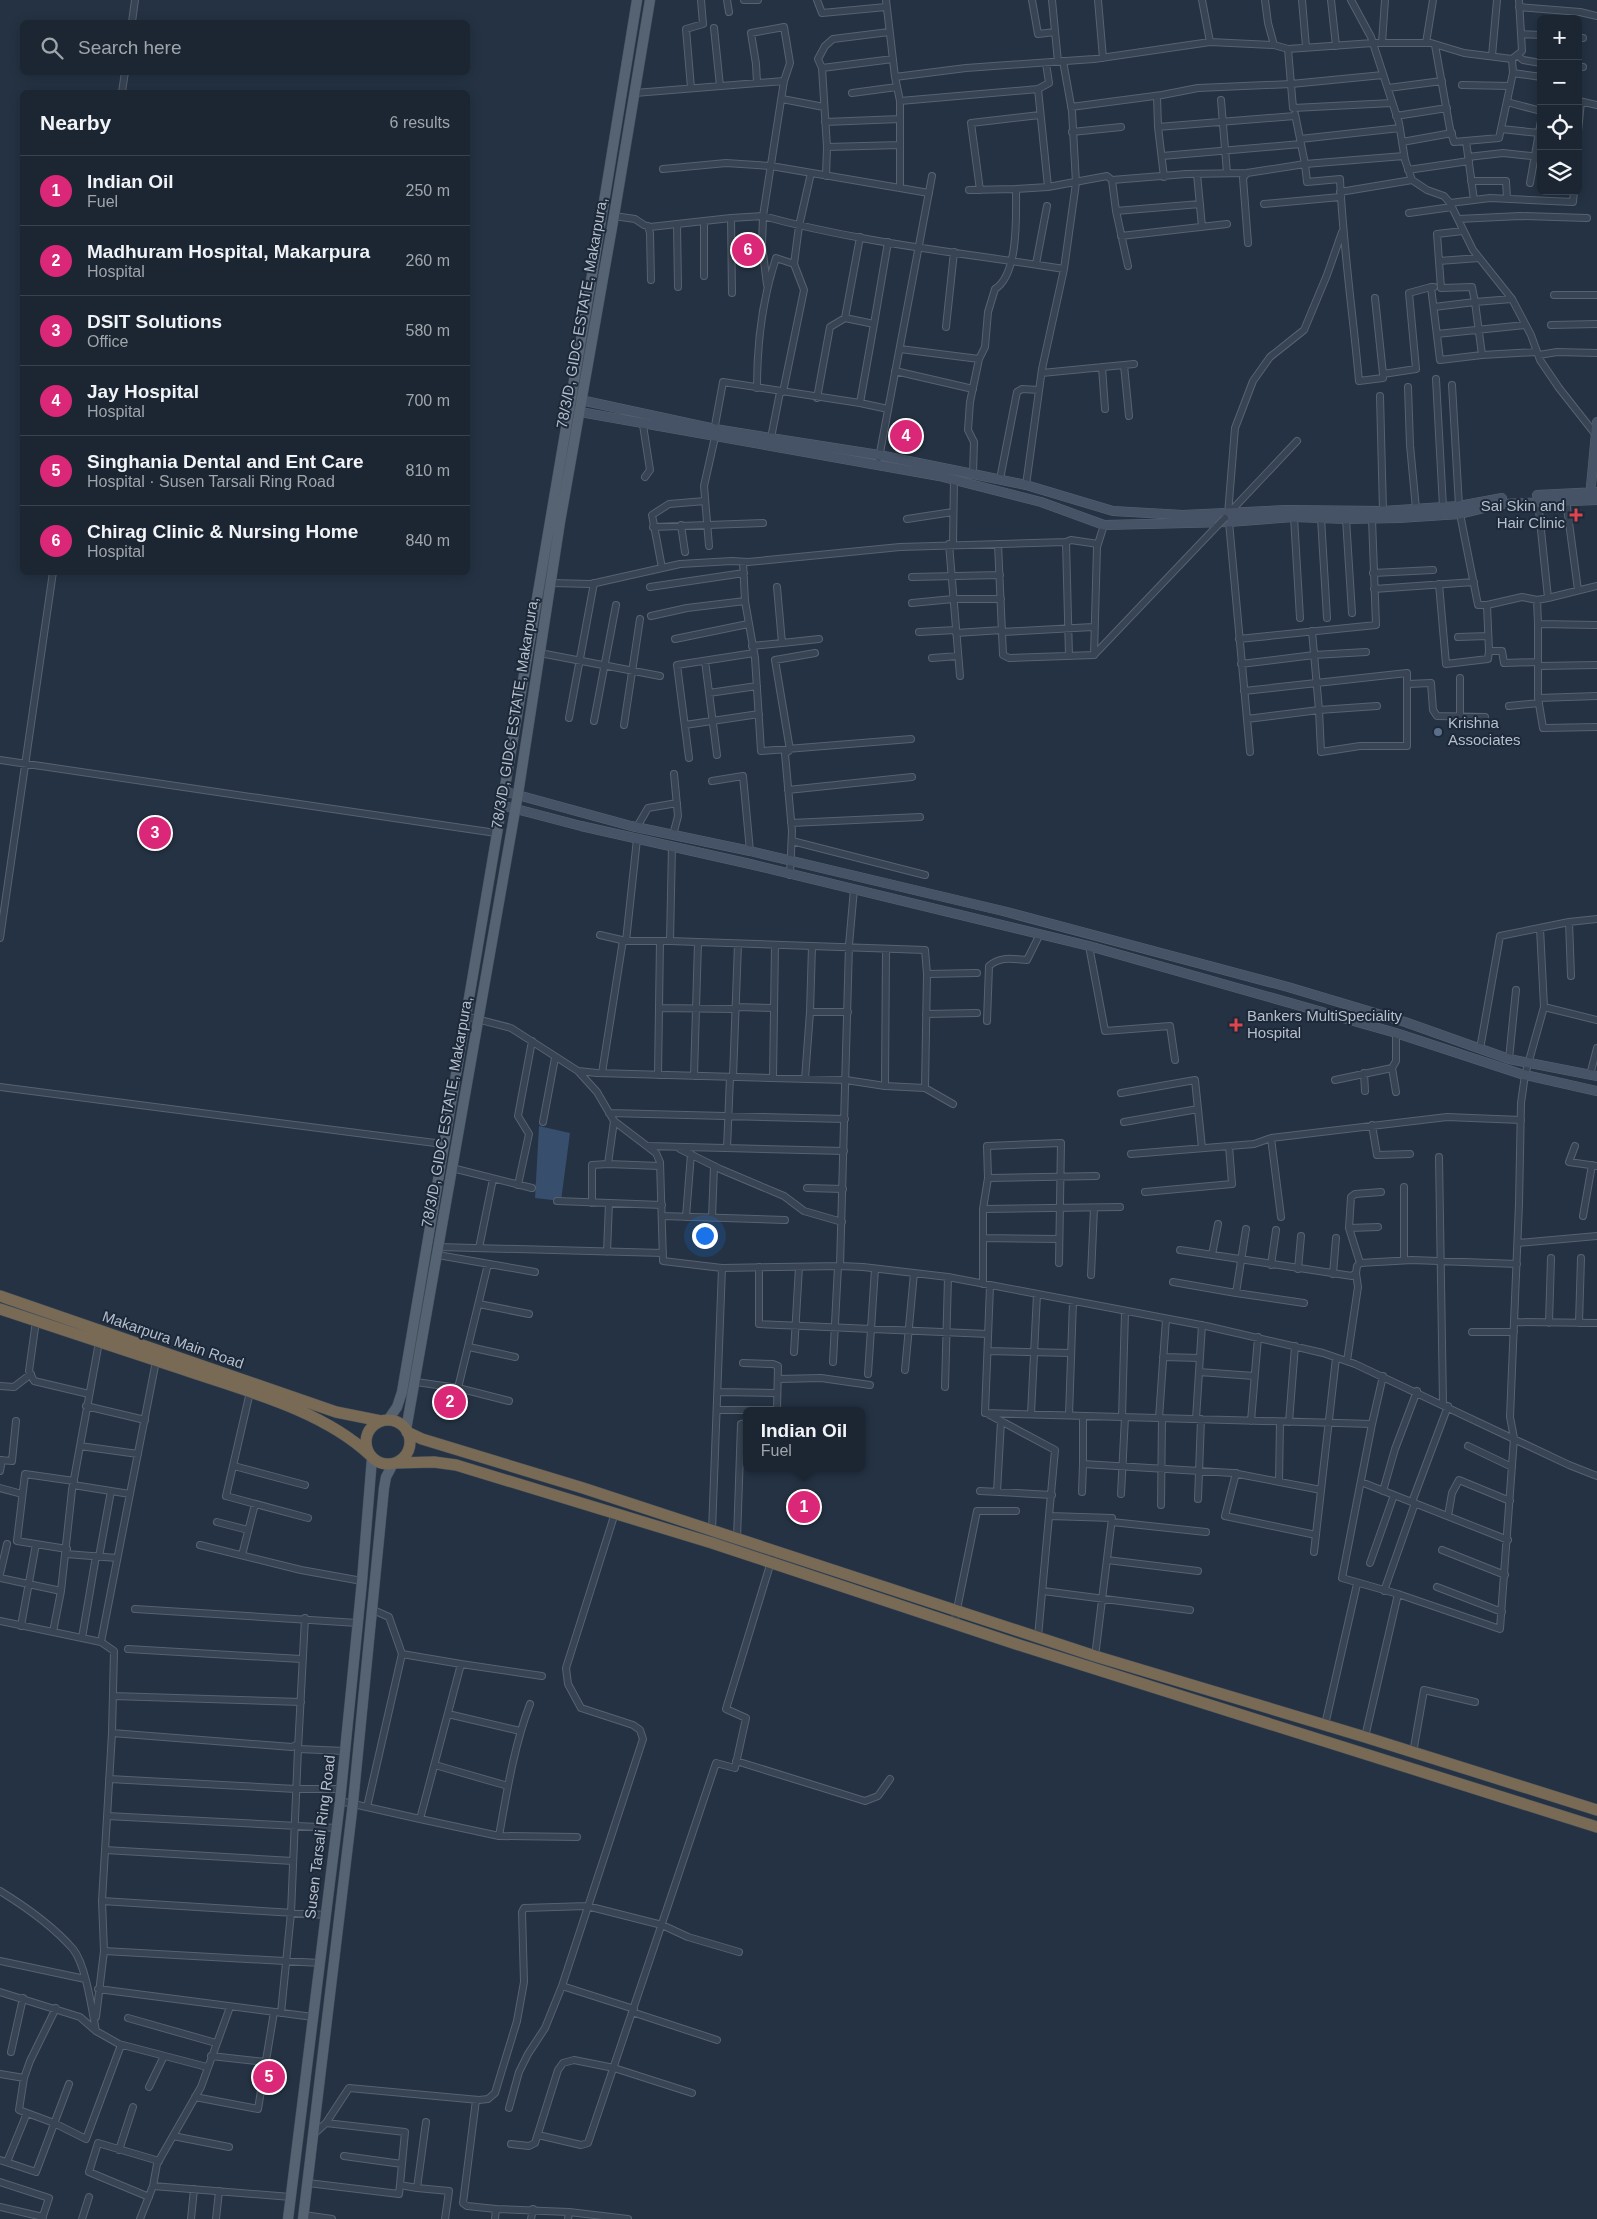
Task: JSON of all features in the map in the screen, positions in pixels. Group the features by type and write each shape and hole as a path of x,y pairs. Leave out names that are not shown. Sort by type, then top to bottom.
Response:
{"highway":[{"name":"Makarpura Main Road","path":"0,1296 336,1412 385,1421"},
{"name":"Makarpura Main Road","path":"0,1309 250,1392 330,1424 353,1440 371,1456"},
{"path":"1597,1810 1365,1737 1095,1656 956,1610 772,1557 615,1513 456,1465 434,1462 381,1464 371,1456 367,1449 367,1435 370,1429 385,1421 395,1422 422,1439 565,1482 712,1531 737,1540 772,1557 954,1624 1597,1827"},
{"path":"394,1464 401,1460 409,1450 410,1443 407,1431"}],"main road":[{"name":"78/3/D, GIDC ESTATE, Makarpura,","path":"385,1421 397,1407 402,1392 637,0"},
{"name":"78/3/D, GIDC ESTATE, Makarpura,","path":"407,1431 514,808 518,794 551,583 650,0"},
{"name":"Susen Tarsali Ring Road","path":"288,2219 340,1801 362,1581 371,1456"},
{"name":"Susen Tarsali Ring Road","path":"304,2217 353,1804 384,1481 394,1464"}],"street":[{"path":"132,20 135,0"},
{"path":"691,88 686,29 703,24 701,0"},
{"path":"726,0 728,12"},
{"path":"744,0 758,0"},
{"path":"817,0 822,13 886,3 894,77 900,101 900,188"},
{"path":"1032,0 1038,34 1055,32"},
{"path":"1026,485 1039,390 1064,269 1076,183 1071,107 1060,62 1052,0"},
{"path":"1098,0 1103,58"},
{"path":"1202,0 1210,42"},
{"path":"1265,0 1268,23 1274,45"},
{"path":"1302,0 1306,47"},
{"path":"1331,0 1336,46"},
{"path":"1351,0 1373,44 1388,88 1400,128 1404,156 1412,180 1427,190 1444,196 1451,205 1463,231 1479,258 1512,299 1538,353 1559,388 1596,435"},
{"path":"1382,43 1384,0"},
{"path":"1426,43 1433,0"},
{"path":"1492,56 1496,0"},
{"path":"1435,45 1454,142 1499,138 1515,57 1522,51 1519,4 1597,16"},
{"path":"757,83 751,33 784,27 790,63 784,81 763,216 762,245 768,291"},
{"path":"714,28 720,86"},
{"path":"826,176 827,147 822,68 818,59 825,46 833,39 889,32"},
{"path":"1521,34 1537,35"},
{"path":"894,77 966,68 1103,58 1210,42 1274,45 1288,49 1382,43 1426,43 1464,53 1515,57 1537,62"},
{"path":"1288,49 1295,116 1307,182 1340,179 1342,231 1352,304 1359,381 1382,378 1383,374 1374,298"},
{"path":"822,68 892,59"},
{"path":"900,101 1038,89 1049,83 1046,63"},
{"path":"1513,73 1537,76"},
{"path":"122,90 125,75"},
{"path":"1071,107 1157,96 1198,88 1291,84 1383,75"},
{"path":"635,93 784,81"},
{"path":"1388,88 1442,81"},
{"path":"852,93 897,86"},
{"path":"1462,86 1510,86"},
{"path":"1038,89 1048,187"},
{"path":"1157,96 1158,127 1164,177"},
{"path":"782,99 824,107"},
{"path":"1221,100 1227,173"},
{"path":"1507,102 1537,110"},
{"path":"1582,102 1597,105"},
{"path":"1294,108 1392,103"},
{"path":"1396,116 1447,108"},
{"path":"980,190 971,123 1040,115"},
{"path":"1158,127 1295,116"},
{"path":"825,122 900,119"},
{"path":"1072,132 1120,127"},
{"path":"1162,156 1400,128"},
{"path":"1501,128 1537,133"},
{"path":"1402,142 1452,133"},
{"path":"1466,141 1474,200"},
{"path":"827,147 900,145"},
{"path":"1408,170 1503,153 1537,157"},
{"path":"969,190 1048,187 1107,176 1112,180 1197,174 1247,173 1305,164 1404,156"},
{"path":"1530,183 1537,160"},
{"path":"663,169 726,164 771,166 929,193"},
{"path":"771,438 804,290 794,264 811,173"},
{"path":"1247,173 1243,178 1248,243"},
{"path":"1197,174 1202,227"},
{"path":"878,460 932,176"},
{"path":"1112,180 1116,211 1128,266"},
{"path":"1264,204 1340,194 1412,180"},
{"path":"1471,181 1506,181 1507,198"},
{"path":"974,474 974,442 968,430 973,389 979,359 985,347 988,312 995,289 1004,284 1011,261 1016,224 1016,189"},
{"path":"1409,213 1474,200 1507,198 1573,202 1574,195"},
{"path":"1116,211 1200,204"},
{"path":"1036,264 1047,206"},
{"path":"614,216 635,219 648,226 763,216 800,226 888,242 1064,269"},
{"path":"1458,220 1520,216 1587,218"},
{"path":"731,218 732,293"},
{"path":"704,221 704,276"},
{"path":"677,224 678,287"},
{"path":"1121,236 1227,224"},
{"path":"648,226 651,241 651,280"},
{"path":"1250,752 1227,518 1235,428 1253,381 1270,357 1304,330 1327,275 1342,231"},
{"path":"1441,288 1437,234 1463,231"},
{"path":"845,318 860,237"},
{"path":"860,403 888,242"},
{"path":"946,327 954,252"},
{"path":"757,388 759,342 776,258 794,264"},
{"path":"1439,261 1479,258"},
{"path":"1383,374 1416,369 1409,293 1432,287 1472,286 1482,355"},
{"path":"1432,287 1440,360 1482,355 1557,352 1597,353"},
{"path":"1554,295 1597,295"},
{"path":"1434,307 1512,299"},
{"path":"817,398 830,326 845,318 874,324"},
{"path":"1437,334 1525,324"},
{"path":"1551,325 1597,324"},
{"path":"900,349 979,359"},
{"path":"1042,373 1134,364"},
{"path":"1124,365 1129,416"},
{"path":"1102,368 1105,409"},
{"path":"895,371 973,389"},
{"path":"1436,379 1443,508"},
{"path":"709,546 704,486 724,382 888,409"},
{"path":"1452,386 1460,510 1478,605 1487,605 1522,597 1537,600 1597,586"},
{"path":"1408,387 1410,445 1416,509"},
{"path":"1000,479 1017,392 1022,389 1039,390"},
{"path":"1380,396 1383,511"},
{"path":"571,398 714,434 771,438 878,460 1041,502 1104,525 1227,518 1372,519 1501,504 1566,500 1593,496"},
{"path":"569,410 643,425 974,474 1026,485 1113,511 1227,518 1286,510 1383,511 1443,508 1460,510 1504,498 1593,496"},
{"path":"1593,496 1593,466 1597,422"},
{"path":"643,425 650,470 645,477"},
{"path":"998,544 1004,655 1006,657 1094,655 1217,526 1227,518 1297,442"},
{"path":"1593,466 1597,456"},
{"path":"954,479 951,576 960,676"},
{"path":"1566,500 1578,590"},
{"path":"662,568 652,516 666,505 705,501"},
{"path":"1538,501 1548,598"},
{"path":"907,519 953,512"},
{"path":"1294,518 1300,618"},
{"path":"1321,518 1327,618"},
{"path":"1239,639 1376,625 1372,519"},
{"path":"1346,520 1352,613"},
{"path":"653,527 763,523"},
{"path":"681,525 685,552"},
{"path":"1094,655 1098,544 1104,525"},
{"path":"551,583 594,583 680,564 743,562 900,547 1066,542 1071,540 1098,544"},
{"path":"1066,542 1069,656"},
{"path":"743,562 745,601 757,686 761,751 790,750 911,738"},
{"path":"1373,574 1433,570"},
{"path":"650,587 744,573"},
{"path":"0,938 53,575"},
{"path":"912,577 1000,575"},
{"path":"1374,589 1474,582"},
{"path":"570,718 594,583"},
{"path":"1439,584 1446,664 1488,659 1487,605"},
{"path":"777,588 782,643"},
{"path":"912,603 953,599 1000,599"},
{"path":"1537,600 1538,701 1542,728 1597,727"},
{"path":"651,616 687,608 745,601"},
{"path":"594,721 616,605"},
{"path":"624,725 640,619"},
{"path":"675,639 748,624"},
{"path":"1538,624 1597,625"},
{"path":"918,632 1094,627"},
{"path":"1244,691 1317,683 1405,672 1408,675 1407,746 1360,746 1321,752 1317,683 1312,632"},
{"path":"1458,637 1488,636"},
{"path":"689,758 677,665 705,661 782,643 819,640"},
{"path":"1489,651 1502,650 1504,663 1597,665"},
{"path":"1241,664 1314,655 1366,652"},
{"path":"540,653 660,676"},
{"path":"790,750 775,660 815,653"},
{"path":"932,658 958,656"},
{"path":"705,661 717,754"},
{"path":"1460,678 1460,717"},
{"path":"1408,684 1431,683 1433,713 1440,717 1485,717"},
{"path":"709,692 757,686"},
{"path":"1510,706 1538,701 1597,696"},
{"path":"1247,719 1319,710 1376,706"},
{"path":"685,725 758,714"},
{"path":"790,750 785,754 792,841 790,874"},
{"path":"0,760 496,834"},
{"path":"673,835 678,820 674,774"},
{"path":"712,781 743,776 750,851"},
{"path":"788,790 912,777"},
{"path":"503,791 637,827 750,851 1009,913 1288,987 1405,1022 1509,1059 1529,1064 1594,1076 1597,1048"},
{"path":"637,827 648,808 677,803"},
{"path":"501,805 637,840 672,846 1089,946 1396,1033 1525,1075 1597,1091"},
{"path":"791,823 920,817"},
{"path":"602,1074 624,941 637,840"},
{"path":"792,841 925,875"},
{"path":"670,941 672,846"},
{"path":"832,1362 842,1222 849,947 854,889"},
{"path":"1480,1049 1500,936 1568,922 1597,919"},
{"path":"1568,922 1571,976"},
{"path":"1383,1376 1342,1578 1357,1584 1398,1594 1500,1629 1514,1438 1510,1417 1518,1243 1521,1120 1525,1075 1544,1007 1540,928"},
{"path":"988,1021 989,966 996,960 1003,958 1027,960 1040,934"},
{"path":"600,935 624,941 775,944 925,950 927,974 925,1088"},
{"path":"658,1075 660,941"},
{"path":"694,1076 698,942"},
{"path":"727,1148 738,944"},
{"path":"773,1078 775,944"},
{"path":"805,1079 812,946"},
{"path":"1089,946 1105,1031 1170,1026 1175,1060"},
{"path":"885,1086 886,948"},
{"path":"927,974 977,974"},
{"path":"1509,1059 1516,990"},
{"path":"1544,1007 1597,1020"},
{"path":"659,1008 774,1008"},
{"path":"810,1012 848,1012"},
{"path":"926,1014 978,1013"},
{"path":"465,1016 511,1028 578,1071 597,1092 614,1121 648,1146 659,1158 663,1261 722,1268 839,1266 948,1277 1258,1337 1347,1361 1597,1476"},
{"path":"1396,1033 1396,1061 1392,1068 1396,1092"},
{"path":"518,1185 529,1134 518,1116 532,1041"},
{"path":"543,1122 556,1058"},
{"path":"1335,1080 1392,1068"},
{"path":"578,1071 602,1074 846,1080 885,1086 925,1088 953,1104"},
{"path":"1364,1073 1365,1091"},
{"path":"1121,1093 1195,1080 1202,1148"},
{"path":"0,1087 443,1144"},
{"path":"1124,1122 1198,1109"},
{"path":"609,1113 845,1119"},
{"path":"1131,1154 1254,1144 1271,1138 1447,1117 1521,1120"},
{"path":"608,1164 614,1121"},
{"path":"1372,1125 1376,1155 1410,1154"},
{"path":"1271,1138 1281,1217"},
{"path":"983,1284 983,1209 988,1178 988,1146 1061,1143 1059,1263"},
{"path":"648,1146 844,1152"},
{"path":"1145,1192 1232,1184 1229,1146"},
{"path":"1575,1146 1569,1162 1595,1165 1583,1216"},
{"path":"677,1147 714,1166 784,1196 804,1211 842,1222"},
{"path":"686,1217 691,1154"},
{"path":"1384,1591 1446,1405 1440,1261 1439,1157"},
{"path":"592,1203 592,1165 660,1166"},
{"path":"712,1218 714,1166"},
{"path":"452,1168 532,1188"},
{"path":"988,1178 1096,1176"},
{"path":"479,1248 493,1179"},
{"path":"1404,1187 1404,1260"},
{"path":"807,1188 843,1189"},
{"path":"1360,1263 1349,1228 1351,1199 1353,1195 1381,1192"},
{"path":"557,1201 662,1205"},
{"path":"607,1252 609,1203"},
{"path":"983,1209 1120,1207"},
{"path":"1091,1275 1094,1208"},
{"path":"662,1216 785,1220"},
{"path":"1212,1255 1218,1224"},
{"path":"1349,1228 1378,1227"},
{"path":"1236,1292 1246,1228"},
{"path":"1270,1265 1276,1230"},
{"path":"1298,1269 1301,1236"},
{"path":"1518,1243 1597,1236"},
{"path":"983,1238 1059,1239"},
{"path":"1333,1274 1336,1238"},
{"path":"439,1251 479,1248 663,1253"},
{"path":"1180,1250 1333,1274 1352,1276 1356,1273"},
{"path":"439,1251 488,1264 535,1272"},
{"path":"1549,1323 1551,1258"},
{"path":"1579,1323 1581,1258"},
{"path":"1360,1263 1404,1260 1517,1264"},
{"path":"1347,1361 1358,1287 1356,1273 1357,1266 1360,1263"},
{"path":"458,1388 480,1304 488,1264"},
{"path":"794,1352 799,1266"},
{"path":"759,1267 758,1324 988,1334"},
{"path":"712,1531 722,1268"},
{"path":"868,1374 875,1269"},
{"path":"905,1370 914,1273"},
{"path":"945,1387 948,1277"},
{"path":"1173,1282 1304,1303"},
{"path":"985,1413 990,1286"},
{"path":"1031,1414 1037,1294"},
{"path":"1069,1415 1073,1301"},
{"path":"480,1304 529,1314"},
{"path":"1121,1494 1125,1312"},
{"path":"1161,1505 1160,1418 1166,1319"},
{"path":"36,1321 29,1371 34,1381 89,1394"},
{"path":"1514,1322 1597,1323"},
{"path":"1198,1499 1200,1470 1199,1372 1202,1325"},
{"path":"1472,1332 1514,1332"},
{"path":"1251,1421 1258,1337"},
{"path":"53,1632 61,1591 74,1483 86,1406 99,1342"},
{"path":"1289,1422 1295,1346"},
{"path":"469,1347 515,1357"},
{"path":"988,1351 1071,1353"},
{"path":"1163,1357 1200,1358"},
{"path":"1314,1552 1336,1358"},
{"path":"100,1642 156,1361"},
{"path":"743,1362 776,1364 779,1368 776,1393 777,1407"},
{"path":"1199,1372 1254,1376"},
{"path":"0,1386 14,1387 31,1374"},
{"path":"778,1380 821,1378 870,1385"},
{"path":"416,1382 458,1388 509,1401"},
{"path":"250,1392 226,1496 308,1518"},
{"path":"718,1392 776,1393"},
{"path":"1383,1491 1395,1449 1417,1392"},
{"path":"86,1406 145,1420"},
{"path":"717,1410 743,1410"},
{"path":"985,1413 1372,1424"},
{"path":"985,1413 1055,1450 1038,1637"},
{"path":"1082,1492 1083,1416"},
{"path":"0,1471 1,1460 12,1461 16,1421"},
{"path":"997,1492 1001,1421"},
{"path":"1279,1482 1280,1422"},
{"path":"737,1540 741,1424 743,1424"},
{"path":"80,1446 138,1454"},
{"path":"1468,1446 1512,1467"},
{"path":"1083,1464 1236,1473 1321,1490"},
{"path":"234,1466 305,1485"},
{"path":"1236,1473 1225,1516 1316,1535"},
{"path":"117,1558 98,1557 17,1540 25,1474 130,1494"},
{"path":"1448,1516 1452,1493 1459,1480 1510,1502"},
{"path":"1360,1482 1508,1540"},
{"path":"0,1488 22,1494"},
{"path":"980,1490 1052,1495"},
{"path":"82,1638 111,1491"},
{"path":"1370,1564 1394,1495"},
{"path":"242,1555 255,1504"},
{"path":"954,1624 977,1511 1016,1511"},
{"path":"510,2108 519,2072 545,2028 562,1986 643,1739 640,1730 633,1725 582,1708 568,1684 566,1668 615,1513"},
{"path":"1050,1516 1112,1518 1093,1668"},
{"path":"217,1522 248,1530"},
{"path":"1112,1522 1206,1532"},
{"path":"0,1574 7,1544"},
{"path":"21,1626 27,1584 36,1544"},
{"path":"200,1545 301,1570 362,1581"},
{"path":"1442,1550 1505,1575"},
{"path":"538,2135 581,2146 586,2145 593,2130 716,1763 735,1768 746,1718 726,1709 772,1557"},
{"path":"1107,1560 1198,1571"},
{"path":"0,1578 61,1591"},
{"path":"1325,1725 1357,1584"},
{"path":"1437,1587 1502,1612"},
{"path":"1043,1591 1190,1610"},
{"path":"1365,1737 1398,1594"},
{"path":"136,1609 305,1618 358,1623"},
{"path":"367,1807 402,1654 389,1616 371,1610"},
{"path":"195,2097 258,2109 266,2062 278,2013 291,1913 305,1618"},
{"path":"0,1621 100,1642 114,1652 112,1733 102,1901 104,1951 98,1989 96,2031"},
{"path":"128,1649 302,1660"},
{"path":"402,1654 542,1676"},
{"path":"420,1819 461,1664"},
{"path":"1412,1753 1424,1690 1475,1702"},
{"path":"113,1696 301,1702"},
{"path":"499,1836 520,1731 530,1704"},
{"path":"448,1714 520,1731"},
{"path":"112,1733 292,1747 296,1745 298,1749 345,1751"},
{"path":"736,1761 865,1801 878,1796 890,1779"},
{"path":"435,1765 508,1786"},
{"path":"109,1779 296,1789 341,1789"},
{"path":"340,1801 499,1836 577,1837"},
{"path":"107,1816 337,1828"},
{"path":"105,1850 293,1861"},
{"path":"0,1891 30,1911 74,1950 89,1990 96,2031"},
{"path":"102,1901 326,1916"},
{"path":"314,2134 326,2123 349,2088 476,2100 488,2099 495,2093 517,2020 524,1982 522,1910 527,1907 587,1906 662,1925 688,1937 739,1952"},
{"path":"104,1951 320,1963"},
{"path":"0,1961 85,1979"},
{"path":"562,1986 717,2040"},
{"path":"98,1989 313,2017"},
{"path":"0,1992 80,2017 96,2031 121,2045 208,2067"},
{"path":"11,2052 23,1998"},
{"path":"140,2219 153,2186 159,2162 195,2097 230,2007"},
{"path":"56,2008 24,2078 19,2110 54,2123 86,2139 159,2162"},
{"path":"128,2018 216,2043"},
{"path":"86,2139 121,2045"},
{"path":"149,2087 164,2056"},
{"path":"211,2056 266,2062"},
{"path":"511,2144 531,2146 535,2143 558,2070 563,2063 574,2060 614,2068 692,2093"},
{"path":"0,2074 24,2078"},
{"path":"27,2113 3,2161 36,2172 69,2084"},
{"path":"476,2100 463,2203 467,2206 496,2209 533,2209 569,2215 628,2219"},
{"path":"119,2150 133,2107"},
{"path":"417,2188 426,2122"},
{"path":"308,2183 399,2194 406,2132 326,2123"},
{"path":"173,2136 229,2147"},
{"path":"98,2142 89,2172 149,2197"},
{"path":"344,2156 402,2164"},
{"path":"0,2182 48,2198 42,2218 0,2207"},
{"path":"400,2185 448,2191 445,2219"},
{"path":"153,2186 290,2198"},
{"path":"191,2219 194,2189"},
{"path":"216,2219 220,2191"},
{"path":"82,2219 89,2197"},
{"path":"495,2219 496,2209"},
{"path":"531,2219 533,2209"},
{"path":"304,2217 332,2219"}],"water":[{"path":"539,1126 570,1133 561,1201 535,1198"}],"place":[{"name":"Chirag Clinic & Nursing Home","path":"748,250"},
{"name":"Jay Hospital","path":"906,436"},
{"name":"Sai Skin and Hair Clinic","path":"1576,515"},
{"name":"Krishna Associates","path":"1438,732"},
{"name":"DSIT Solutions","path":"155,833"},
{"name":"Bankers MultiSpeciality Hospital","path":"1236,1025"},
{"name":"Madhuram Hospital, Makarpura","path":"450,1402"},
{"name":"Indian Oil","path":"804,1507"},
{"name":"Singhania Dental and Ent Care","path":"269,2077"}]}
